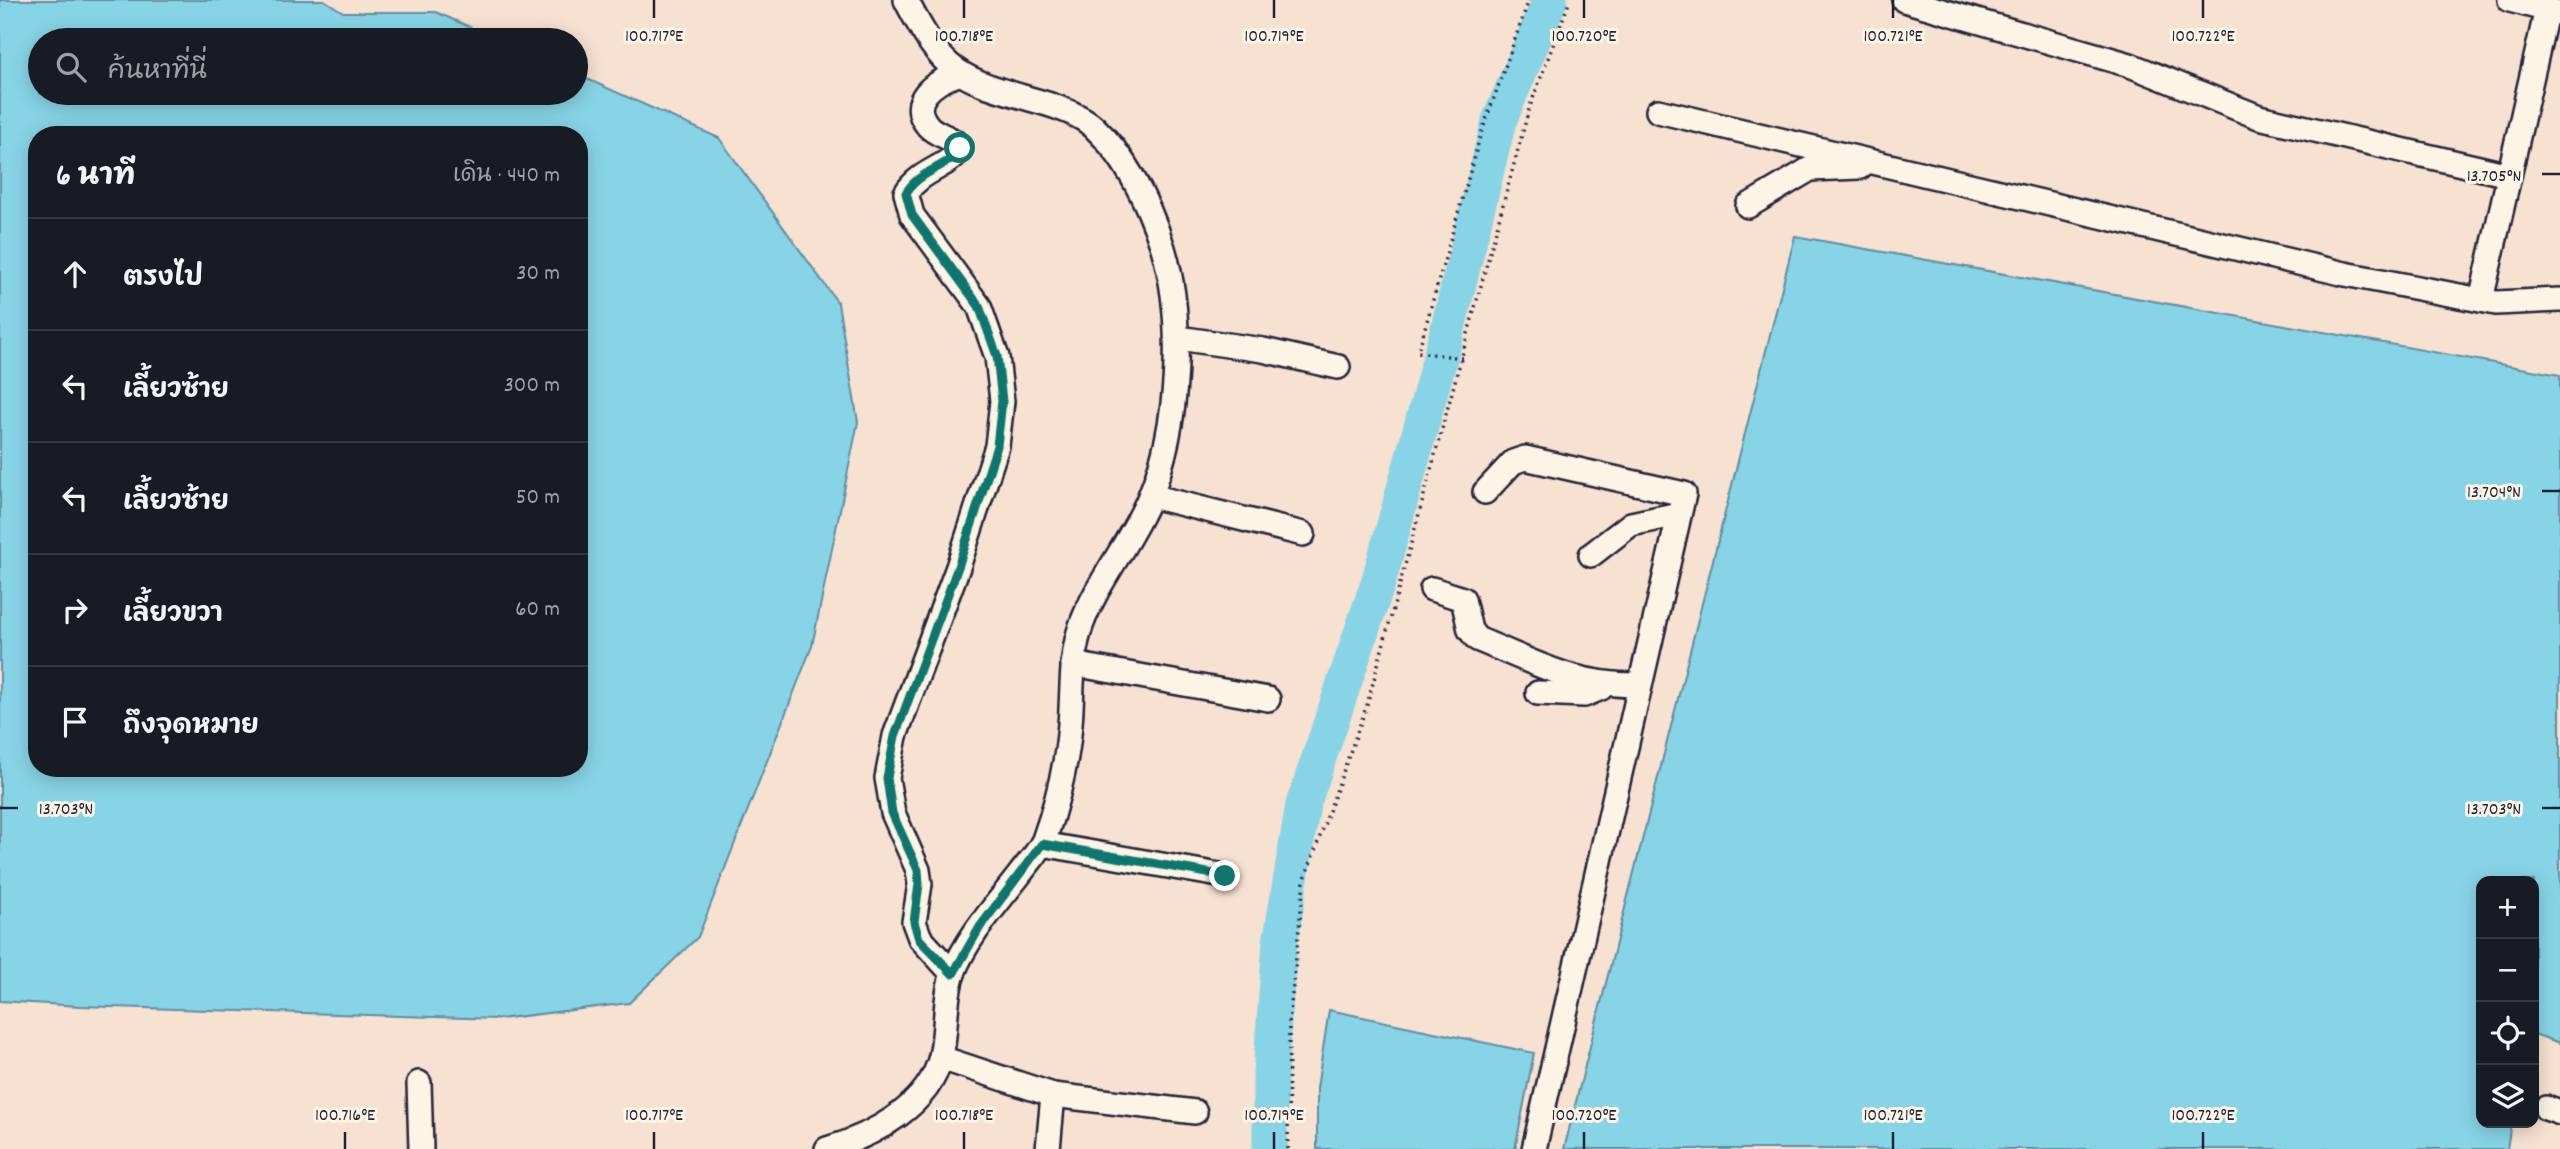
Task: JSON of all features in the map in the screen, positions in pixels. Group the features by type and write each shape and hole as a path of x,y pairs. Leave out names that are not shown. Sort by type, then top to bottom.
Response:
{"street":[{"path":"827,1149 859,1140 898,1115 931,1084 941,1058 953,974 980,927 1042,844 1060,784 1070,725 1073,663 1081,625 1151,496 1174,410 1178,338 1164,250 1136,180 1093,125 1050,105 976,83 958,74 923,33 906,0"},
{"path":"1904,0 2130,65 2259,117 2509,175"},
{"path":"2480,300 2509,175 2554,11 2510,0"},
{"path":"953,974 919,939 914,922 918,870 892,813 887,778 895,736 958,567 997,446 1002,401 997,356 979,306 912,215 906,193 914,179 956,157 960,148 955,140 928,126 921,108 924,96 937,80 958,74"},
{"path":"1658,111 2345,275 2496,303 2560,300"},
{"path":"1748,206 1810,169 1888,166"},
{"path":"1178,338 1263,350 1338,367"},
{"path":"1485,492 1513,462 1525,458 1681,504"},
{"path":"1151,496 1303,534"},
{"path":"1591,555 1631,524 1681,504"},
{"path":"1534,1149 1681,504"},
{"path":"1432,589 1463,599 1470,630 1477,639 1565,677 1606,685 1640,685"},
{"path":"1073,663 1268,699"},
{"path":"1538,693 1584,695 1606,685"},
{"path":"1042,844 1225,876"},
{"path":"941,1058 1053,1095 1195,1112"},
{"path":"419,1083 421,1149"},
{"path":"1048,1149 1053,1095"}],"path":[{"path":"1462,358 1418,352 1480,137 1529,0"},
{"path":"1288,1149 1289,1024 1304,881 1367,705 1529,109 1570,0"}],"water":[{"path":"0,0 324,0 343,12 436,12 472,28 28,28 28,105 588,105 588,79 719,138 838,303 858,422 812,646 698,937 629,1003 499,1019 80,1006 0,1001"},
{"path":"1795,236 2560,375 2560,1043 2539,1036 2539,876 2476,876 2476,1128 2510,1128 2507,1149 1564,1149"},
{"path":"1329,1010 1534,1053 1515,1149 1317,1149 1317,1088"}],"waterway":[{"path":"1270,1149 1270,1075 1280,943 1303,805 1379,580 1446,336 1499,121 1550,0"}],"route":[{"path":"960,148 956,157 914,179 906,193 912,215 979,306 997,356 1002,401 997,446 958,567 895,736 887,778 892,813 918,870 914,922 919,939 953,974 980,927 1042,844 1225,876"}]}
